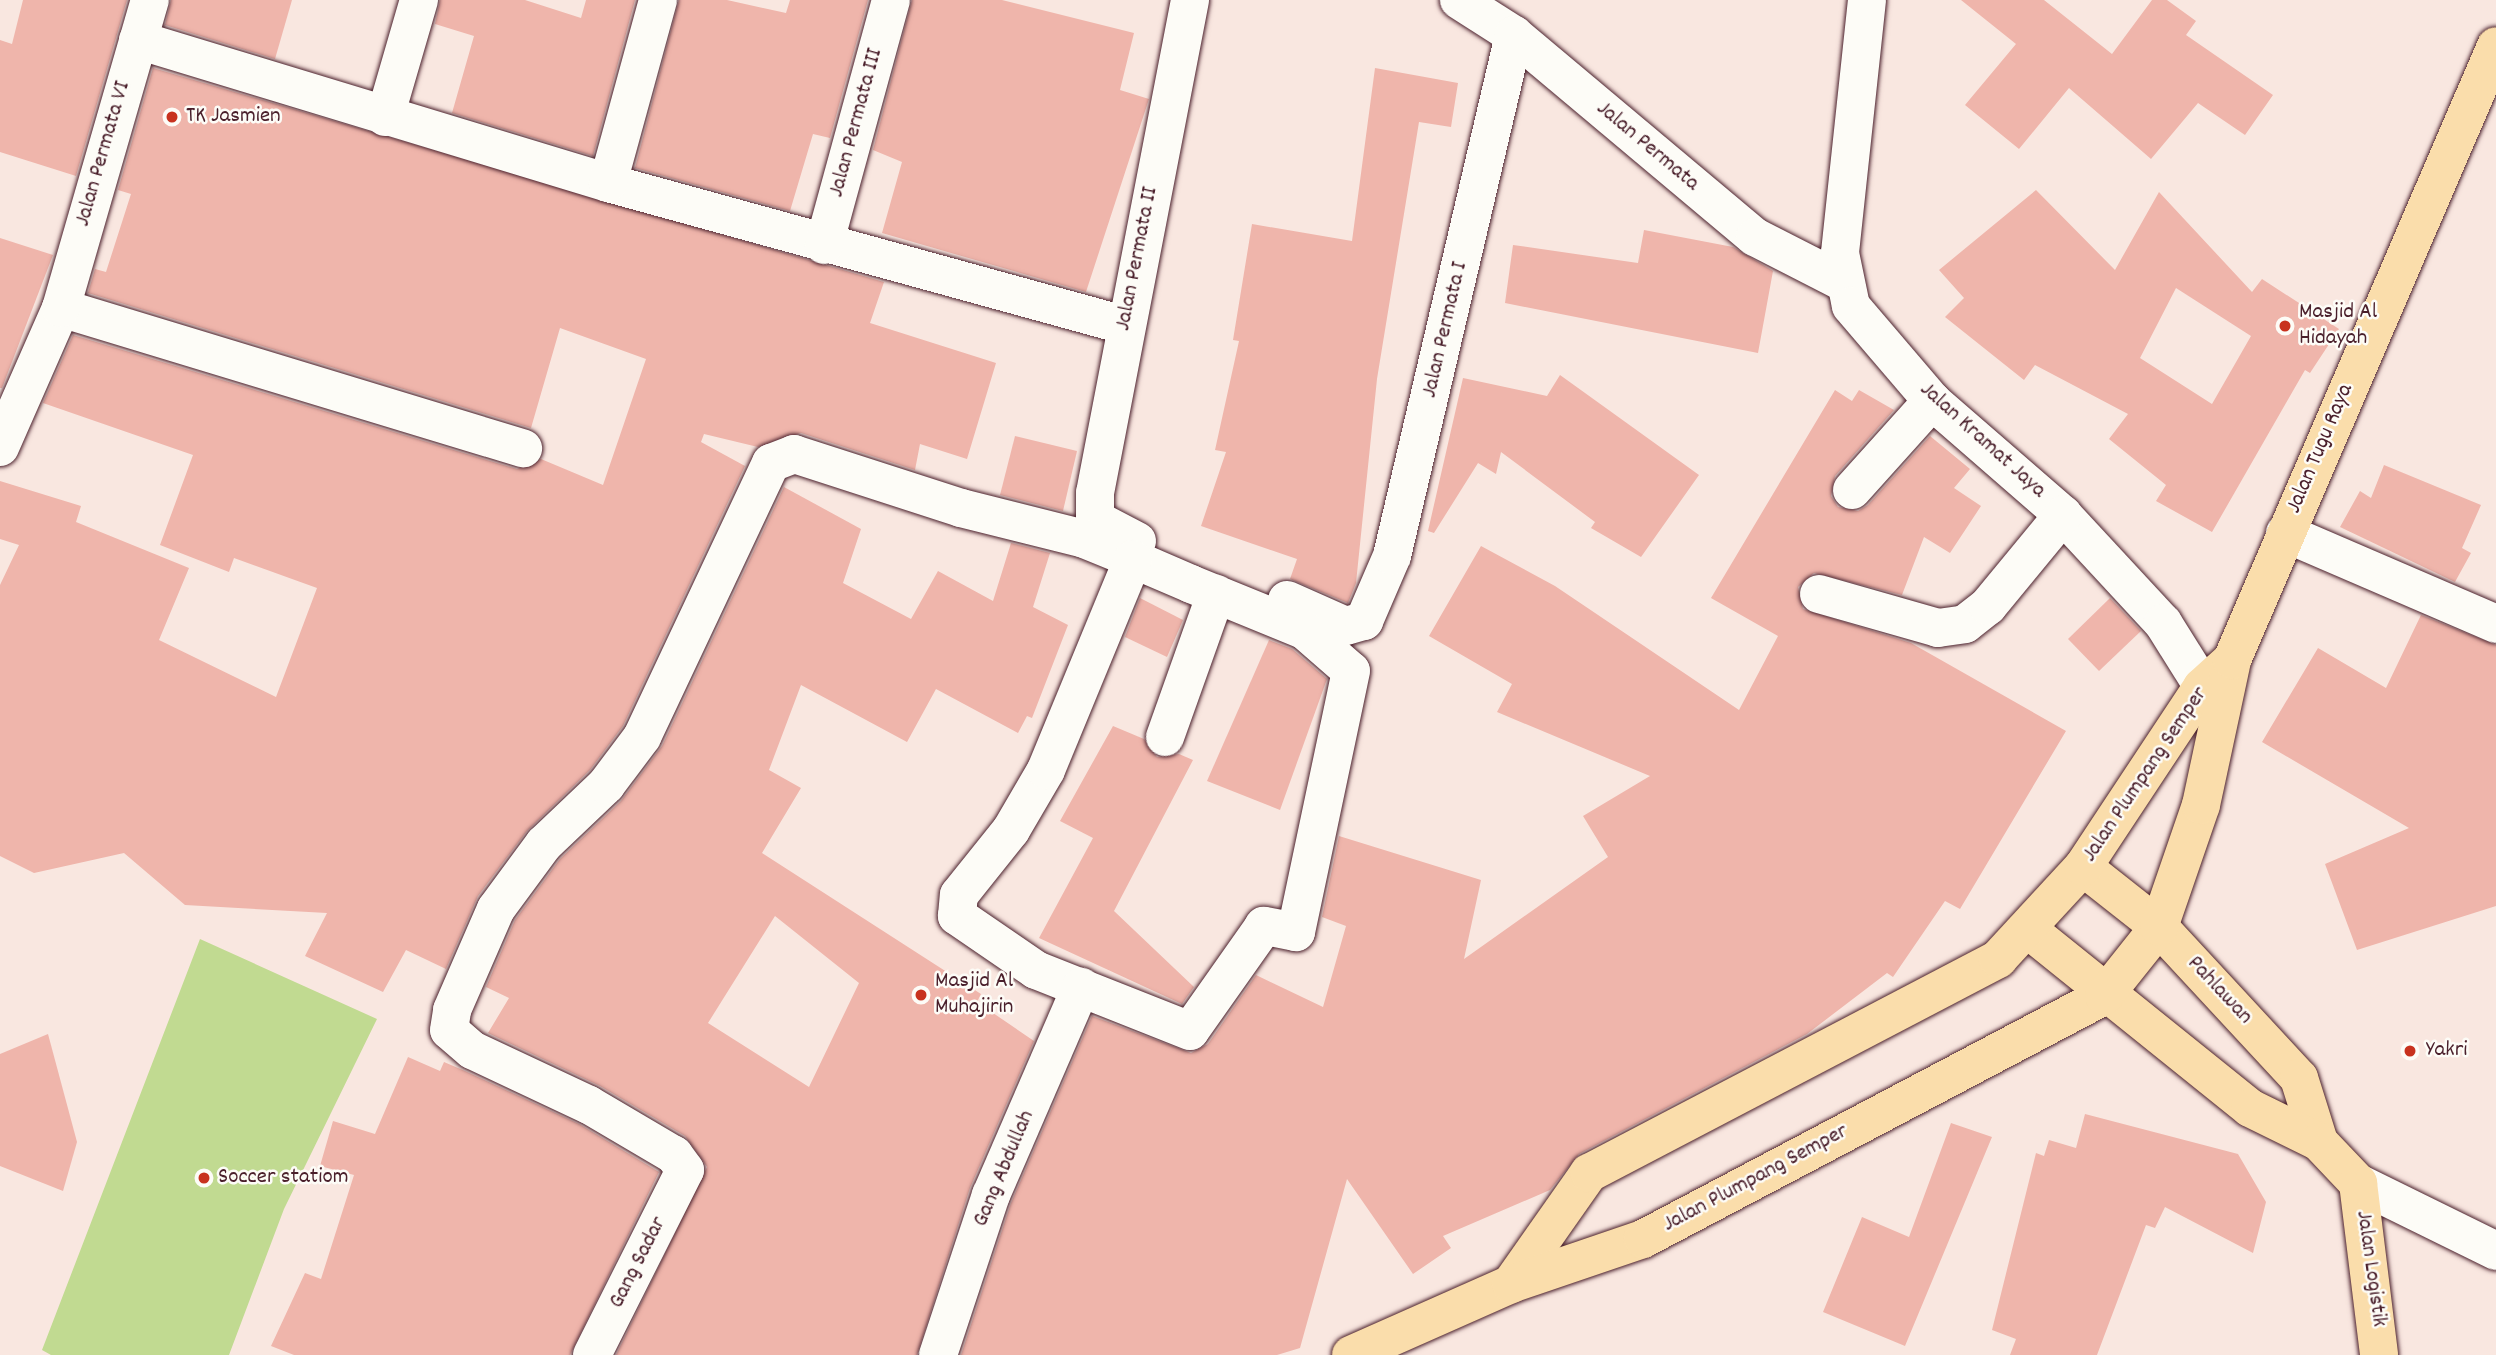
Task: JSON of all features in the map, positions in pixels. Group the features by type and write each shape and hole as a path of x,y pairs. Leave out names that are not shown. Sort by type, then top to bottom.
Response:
{"main road":[{"name":"Jalan Tugu Raya","path":"2232,660 2496,46"},
{"name":"Jalan Plumpang Semper","path":"1511,1284 1589,1173 1893,1017 1998,958 2030,931 2083,867 2202,687 2232,660"},
{"name":"Jalan Plumpang Semper","path":"1351,1355 1511,1284 1643,1239 2104,996 2159,927 2224,719 2232,660"},
{"name":"Pahlawan","path":"2083,867 2159,927 2299,1078 2319,1142"},
{"name":"Pahlawan","path":"2030,931 2104,996 2250,1108 2319,1142 2358,1183"},
{"name":"Jalan Logistik","path":"2358,1183 2380,1325 2379,1355"}],"street":[{"name":"Jalan Permata VI","path":"0,447 61,308 150,0"},
{"path":"385,117 419,0"},
{"path":"608,183 658,0"},
{"name":"Jalan Permata III","path":"824,245 891,0"},
{"name":"Jalan Permata II","path":"1095,519 1124,325 1190,0"},
{"name":"Jalan Permata","path":"1459,0 1514,35 1755,237 1843,282"},
{"name":"Jalan Kramat Jaya","path":"1867,0 1840,253 1843,282 1851,306 1932,401 2063,515 2163,622 2224,719"},
{"name":"Jalan Permata I","path":"1095,519 1118,534 1346,626 1364,621 1392,556 1514,35"},
{"path":"138,40 608,183 824,245 1124,325"},
{"path":"61,308 523,448"},
{"path":"1852,490 1932,401"},
{"name":"Gang Sadar","path":"592,1355 685,1170 674,1155 589,1105 472,1050 449,1030 452,1010 496,909 544,844 606,785 642,737 771,463 794,454 1133,559"},
{"path":"1819,594 1938,628 1965,624 1988,606 2063,515"},
{"path":"2285,533 2496,624"},
{"path":"1133,559 1216,594 1304,630 1353,678 1296,931 1264,926 1190,1031 1035,970 973,930 957,916 959,895 1011,831 1046,770 1133,559"},
{"path":"1165,737 1216,594"},
{"name":"Gang Abdullah","path":"938,1355 991,1195 1081,986"},
{"name":"Pahlawan","path":"2358,1183 2496,1251"}],"green space":[{"name":"Soccer statiom","path":"200,939 377,1019 284,1209 229,1355 51,1355 42,1350"}],"building":[{"path":"23,0 127,0 76,176 0,152 0,40 12,44"},
{"path":"171,0 292,0 275,59 165,25"},
{"path":"440,0 525,0 581,18 586,0 635,0 593,156 452,113 474,36 435,24"},
{"path":"679,0 727,0 786,13 790,0 868,0 830,138 813,134 790,211 635,168"},
{"path":"912,0 1002,0 1134,33 1120,90 1149,99 1086,292 882,233 902,162 873,150"},
{"path":"1961,0 2044,0 2112,54 2152,0 2167,0 2196,21 2186,35 2273,95 2245,135 2198,103 2151,159 2069,88 2019,149 1965,105 2016,44"},
{"path":"153,68 884,282 870,323 996,363 967,459 920,444 915,470 801,433 758,447 704,434 701,442 745,466 623,726 590,770 527,831 478,896 446,969 406,950 383,992 305,956 327,913 185,905 124,853 34,873 0,856 0,585 19,545 0,539 0,481 81,506 76,522 189,568 159,640 276,697 317,588 234,558 229,572 160,545 193,455 43,403 73,335 517,469 541,459 603,485 646,359 560,328 531,428 88,293 95,269 106,272 131,194 118,190"},
{"path":"1375,68 1458,83 1451,127 1419,122 1377,379 1356,583 1348,603 1290,579 1297,559 1201,526 1226,452 1215,450 1239,341 1233,340 1252,224 1352,241"},
{"path":"2036,190 2115,270 2159,192 2252,292 2262,279 2339,329 2310,373 2305,370 2212,532 2156,501 2166,485 2109,439 2128,414 2035,365 2024,380 1945,317 1964,298 1939,270","holes":["2176,288 2251,336 2212,404 2140,358"]},
{"path":"1644,230 1733,247 1773,271 1758,353 1505,303 1513,245 1638,263"},
{"path":"0,238 53,255 2,388 0,388"},
{"path":"1560,375 1699,475 1641,557 1591,528 1595,522 1501,452 1496,474 1478,463 1434,533 1428,531 1463,378 1547,396"},
{"path":"1835,390 1852,401 1859,390 1894,410 1835,476 1831,496 1838,507 1858,511 1868,505 1930,436 1970,469 1954,488 1981,506 1950,553 1924,537 1902,595 1814,573 1798,587 1803,609 1911,643 2066,731 1960,909 1945,901 1893,977 1887,973 1807,1034 1579,1154 1550,1190 1443,1236 1451,1248 1413,1274 1347,1179 1300,1348 1277,1355 961,1355 1011,1203 1092,1016 1191,1053 1208,1044 1256,975 1323,1007 1346,926 1322,917 1339,836 1481,880 1464,959 1608,857 1583,816 1650,776 1497,712 1512,684 1429,636 1481,546 1555,586 1739,710 1778,636 1711,598"},
{"path":"1015,436 1077,451 1063,511 1000,495"},
{"path":"2384,465 2481,505 2462,548 2471,553 2455,582 2340,527 2360,491 2371,498"},
{"path":"784,487 861,529 843,583 911,619 938,571 993,601 1011,543 1050,553 1033,607 1068,625 1032,718 1027,716 1018,733 936,689 907,742 801,685 769,770 801,788 762,853 981,994 977,1002 1034,1041 970,1188 917,1355 616,1355 707,1167 685,1136 600,1086 488,1033 509,998 486,987 515,920 560,859 621,801 662,746","holes":["775,916 859,983 809,1087 708,1023"]},
{"path":"1140,598 1183,620 1167,657 1125,637"},
{"path":"2110,598 2141,631 2099,671 2068,639"},
{"path":"2421,615 2496,645 2496,906 2357,950 2325,864 2409,828 2262,742 2318,648 2386,688"},
{"path":"1269,640 1292,649 1327,679 1280,810 1207,781"},
{"path":"1113,726 1144,739 1157,757 1179,754 1193,760 1114,911 1194,987 1182,1004 1039,938 1093,838 1060,821"},
{"path":"48,1034 77,1142 63,1191 0,1166 0,1054"},
{"path":"408,1057 440,1071 444,1062 465,1071 579,1124 659,1172 570,1355 294,1355 271,1346 305,1273 321,1279 354,1175 320,1166 333,1121 375,1134"},
{"path":"2085,1114 2238,1154 2266,1202 2253,1253 2165,1207 2155,1228 2146,1225 2097,1355 2010,1355 2016,1339 1992,1330 2036,1153 2044,1156 2049,1140 2076,1148"},
{"path":"1951,1123 1992,1137 1905,1346 1823,1312 1862,1217 1909,1237"}],"place":[{"name":"TK Jasmien","path":"172,117"},
{"name":"Masjid Al Hidayah","path":"2285,326"},
{"name":"Masjid Al Muhajirin","path":"921,995"},
{"name":"Yakri","path":"2410,1051"},
{"name":"Soccer statiom","path":"204,1178"}]}
